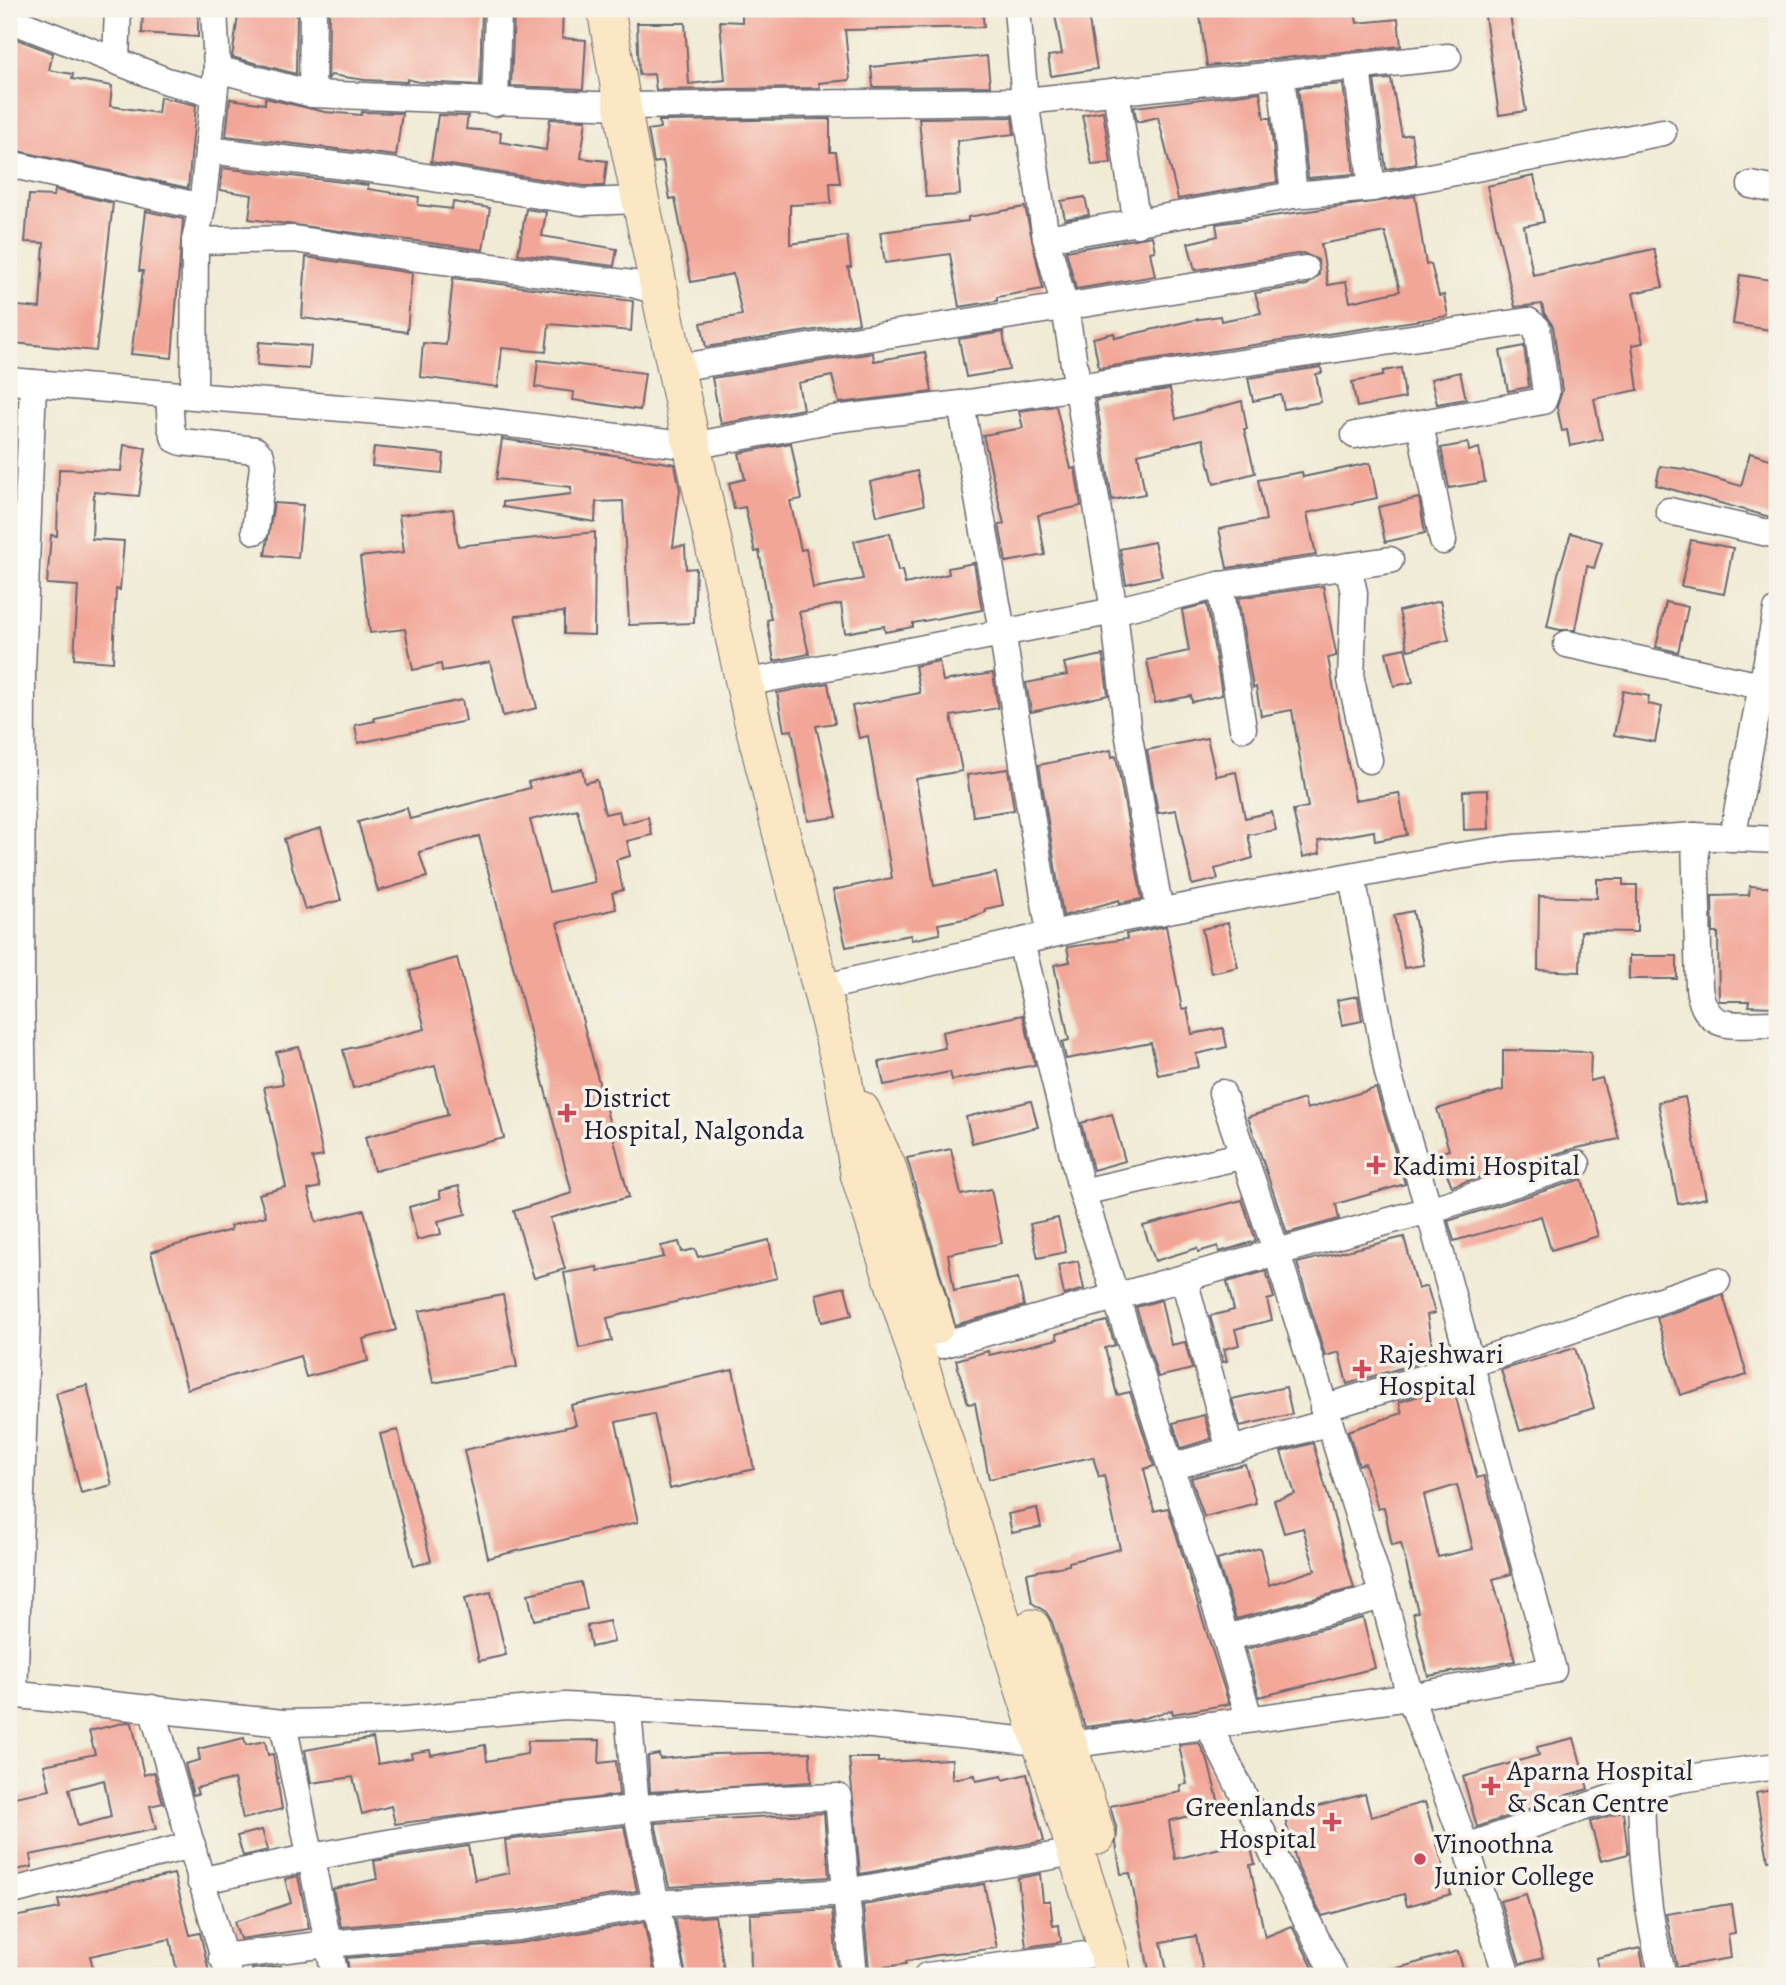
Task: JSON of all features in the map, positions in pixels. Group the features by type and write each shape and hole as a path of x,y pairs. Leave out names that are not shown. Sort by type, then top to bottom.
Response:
{"street":[{"path":"116,59 118,9"},
{"path":"214,9 216,82 202,206 195,241 182,395 170,427 175,439 182,442 255,450 261,456 263,466 255,531"},
{"path":"312,94 313,9"},
{"path":"495,103 498,9"},
{"path":"606,9 640,200 675,368 746,683 842,1071 859,1174 1055,1743 1075,1852 1118,1968"},
{"path":"1017,9 1025,101 1046,238 1065,308 1079,387 1114,611 1127,726 1160,912"},
{"path":"9,19 167,81 216,82 312,94 495,103 622,106 1025,101 1448,57"},
{"path":"1357,68 1372,188"},
{"path":"1281,75 1294,195"},
{"path":"1116,91 1137,224"},
{"path":"1046,238 1294,195 1372,188 1663,132"},
{"path":"208,150 382,170 583,202 640,200"},
{"path":"9,164 202,206"},
{"path":"1751,185 1777,190"},
{"path":"195,241 294,239 411,257 633,284 660,292"},
{"path":"675,368 1304,269"},
{"path":"1352,876 1388,1073 1429,1210 1553,1670 1410,1696 1208,1725 1055,1743 802,1718 565,1706 394,1721 283,1723 11,1694 18,1316 15,992 22,669 21,382 452,417 692,446 834,419 961,404 1528,320 1537,328 1546,393 1543,401 1355,435"},
{"path":"961,404 1002,631 1050,934"},
{"path":"1420,424 1443,541"},
{"path":"1669,511 1777,535"},
{"path":"746,683 1114,611 1220,585 1390,560"},
{"path":"1348,566 1354,593 1351,680 1369,760"},
{"path":"1220,585 1243,728"},
{"path":"1731,838 1775,626"},
{"path":"1567,644 1761,686"},
{"path":"821,988 1050,934 1452,857 1514,848 1695,836 1777,839"},
{"path":"1695,836 1699,988 1704,1012 1711,1019 1722,1023 1777,1024"},
{"path":"1021,942 1082,1192 1226,1638 1248,1718"},
{"path":"842,1071 887,1166 941,1345 1118,1968"},
{"path":"1222,1093 1241,1156 1277,1253 1325,1416 1383,1596 1410,1696 1466,1847 1507,1976"},
{"path":"1082,1192 1241,1156"},
{"path":"941,1345 1429,1210 1577,1164"},
{"path":"1184,1279 1230,1450"},
{"path":"1171,1467 1230,1450 1470,1364 1717,1281"},
{"path":"1226,1638 1383,1596"},
{"path":"152,1708 226,1967 328,1944 519,1927 655,1904 846,1892 1075,1852"},
{"path":"628,1709 636,1808 671,1976"},
{"path":"283,1723 335,1976"},
{"path":"1208,1725 1335,1976"},
{"path":"1466,1847 1641,1788 1680,1779 1777,1766"},
{"path":"1641,1788 1644,1866 1650,1917 1663,1976"},
{"path":"201,1881 309,1856 636,1808 738,1799 838,1797 854,1976"},
{"path":"9,1892 192,1845"},
{"path":"927,1976 1118,1968"}],"building":[{"path":"143,9 198,9 198,37 142,33"},
{"path":"239,9 297,9 296,74 232,57"},
{"path":"329,9 482,9 480,85 407,79 407,82 365,80 331,75 328,79"},
{"path":"514,9 563,9 562,38 586,40 583,89 511,86"},
{"path":"742,9 982,9 984,27 845,30 850,80 819,83 820,88 656,90 654,74 639,75 637,23 685,23 689,84 725,80 720,21 742,22"},
{"path":"1054,9 1087,9 1097,69 1051,76 1048,56 1062,54"},
{"path":"1199,9 1354,9 1357,23 1398,19 1401,46 1207,66"},
{"path":"1484,9 1509,9 1526,111 1499,115"},
{"path":"9,36 53,53 49,70 73,74 72,79 112,86 110,106 158,113 160,97 196,105 188,188 9,149"},
{"path":"987,56 990,86 873,87 871,67"},
{"path":"1391,79 1402,136 1411,134 1416,164 1386,169 1374,80"},
{"path":"1343,84 1354,174 1308,178 1298,88"},
{"path":"1260,92 1264,118 1270,118 1277,182 1178,199 1158,117 1137,122 1134,107"},
{"path":"265,98 325,112 361,115 362,112 402,113 396,156 226,136 230,99 265,104"},
{"path":"1103,111 1111,163 1092,165 1082,115"},
{"path":"438,115 468,116 466,129 501,132 500,142 546,150 550,119 586,120 581,158 607,161 604,186 584,186 431,162"},
{"path":"1012,117 1014,134 957,141 960,195 926,197 919,118"},
{"path":"830,119 830,152 836,152 840,183 830,183 831,203 790,205 790,244 847,236 851,267 848,267 859,323 706,347 701,323 742,315 733,274 691,282 675,198 670,199 663,161 654,163 648,130 660,128 659,121"},
{"path":"222,168 368,185 368,189 419,197 418,205 452,209 453,202 490,208 483,250 249,219 252,195 220,190"},
{"path":"1534,176 1544,222 1524,226 1533,275 1654,249 1663,287 1633,293 1643,343 1632,345 1638,390 1594,399 1602,439 1570,446 1567,430 1562,431 1557,407 1562,391 1553,326 1544,313 1542,304 1515,307 1487,186"},
{"path":"55,190 113,203 96,351 14,343 17,306 40,308 44,243 25,242 29,195 54,196"},
{"path":"1415,196 1426,265 1431,264 1439,296 1444,295 1448,316 1099,368 1093,338 1114,333 1115,338 1194,320 1220,316 1221,321 1261,313 1255,293 1307,285 1319,275 1318,260 1303,253 1195,270 1188,243 1218,236 1216,224","holes":["1385,232 1400,291 1350,302 1346,282 1328,285 1321,244"]},
{"path":"1085,197 1089,215 1065,219 1061,201"},
{"path":"1025,207 1043,289 959,307 950,254 885,263 880,232 968,221 968,217"},
{"path":"526,209 546,212 542,236 617,249 614,266 518,254"},
{"path":"146,211 183,219 172,358 131,354 143,271 139,271"},
{"path":"1152,236 1155,251 1150,252 1155,276 1076,289 1066,251"},
{"path":"306,257 412,273 407,332 302,318"},
{"path":"1740,275 1777,281 1777,331 1733,324"},
{"path":"453,278 633,301 631,331 549,324 546,352 502,348 498,387 420,377 423,343 446,345"},
{"path":"1003,332 1009,370 966,377 959,339"},
{"path":"259,342 311,346 309,369 257,365"},
{"path":"1524,346 1529,387 1508,391 1500,351"},
{"path":"925,352 932,392 839,403 832,376 798,383 803,409 721,424 712,378 873,353 874,361"},
{"path":"538,360 645,373 640,410 573,400 574,392 535,387"},
{"path":"1321,367 1322,373 1316,374 1321,402 1284,409 1281,395 1253,401 1248,378"},
{"path":"1401,368 1405,398 1357,407 1352,382 1383,376 1383,371"},
{"path":"1460,372 1466,399 1437,404 1431,379"},
{"path":"1170,389 1176,419 1242,401 1247,429 1244,429 1255,473 1214,484 1203,439 1138,454 1145,494 1112,500 1096,400"},
{"path":"1056,406 1071,469 1075,468 1081,506 1038,515 1045,555 1006,562 999,525 1004,524 983,435 1023,428 1019,411"},
{"path":"502,439 675,464 680,490 673,547 685,546 686,569 696,568 694,623 629,625 623,501 596,502 595,522 503,507 503,502 571,494 571,487 496,479"},
{"path":"791,443 802,499 790,501 801,550 806,549 813,588 863,579 854,541 890,533 898,571 902,570 905,584 949,574 948,568 974,563 982,610 913,623 913,627 885,632 884,626 845,633 841,604 799,612 809,654 774,661 767,620 771,619 759,551 755,552 745,507 734,509 729,483 745,479 739,453"},
{"path":"1468,443 1469,451 1479,448 1485,482 1449,488 1441,448"},
{"path":"124,445 146,448 139,496 94,492 92,539 124,541 120,590 116,589 113,662 74,659 78,586 47,584 51,535 57,536 59,469 121,471"},
{"path":"374,447 444,454 442,473 372,466"},
{"path":"1750,453 1777,461 1777,519 1656,485 1660,466 1683,469 1741,486"},
{"path":"1370,463 1377,498 1307,513 1316,555 1227,568 1219,529 1266,520 1258,480 1302,472 1303,477"},
{"path":"917,471 924,505 877,516 870,482"},
{"path":"1419,498 1425,533 1385,542 1378,507"},
{"path":"274,503 303,505 298,558 265,555"},
{"path":"453,509 458,546 595,532 594,635 564,634 564,612 515,616 537,708 503,716 490,662 442,671 441,664 413,670 405,629 370,633 360,557 404,552 399,515"},
{"path":"1571,533 1602,542 1594,568 1587,566 1575,630 1560,630 1547,627 1558,574"},
{"path":"1691,540 1733,548 1724,594 1681,586"},
{"path":"1154,542 1162,576 1126,584 1120,549"},
{"path":"1323,586 1336,653 1336,656 1328,658 1355,800 1399,793 1407,835 1375,841 1374,831 1318,841 1320,853 1303,857 1293,810 1308,807 1292,710 1261,716 1256,687 1253,688 1238,598"},
{"path":"1440,601 1449,640 1408,650 1399,611"},
{"path":"1666,602 1688,607 1678,652 1656,647"},
{"path":"1207,604 1222,695 1192,702 1191,696 1155,703 1147,660 1189,651 1182,610"},
{"path":"1405,648 1413,682 1394,686 1386,652"},
{"path":"1103,655 1108,695 1031,712 1026,683 1067,675 1064,663"},
{"path":"939,661 943,681 993,673 998,708 951,716 962,771 916,779 934,886 996,873 1003,905 985,909 986,912 969,918 938,924 940,934 911,940 911,935 846,947 833,890 892,878 868,736 859,738 852,706 920,693 915,666"},
{"path":"828,683 835,723 816,726 837,817 808,821 792,730 784,731 777,693"},
{"path":"1623,691 1649,696 1648,704 1662,707 1655,742 1614,735"},
{"path":"462,700 466,721 358,743 355,725 375,721 374,718"},
{"path":"1207,738 1216,776 1236,772 1245,818 1272,812 1276,830 1248,835 1253,858 1215,869 1218,879 1192,885 1176,810 1158,813 1147,750"},
{"path":"1111,750 1112,757 1116,756 1142,899 1120,903 1119,900 1063,916 1039,765"},
{"path":"582,769 585,783 597,780 605,814 619,811 622,824 648,817 652,835 627,841 630,856 616,860 623,890 612,893 616,909 557,923 629,1197 550,1218 565,1269 534,1278 514,1211 572,1193 479,836 419,852 427,877 378,891 358,822 407,808 410,819 530,788 528,782","holes":["577,809 595,882 549,892 530,820"]},
{"path":"1008,769 1014,810 973,816 967,775"},
{"path":"1488,790 1489,829 1464,830 1463,791"},
{"path":"321,828 341,900 305,910 284,839"},
{"path":"1597,879 1623,879 1623,885 1637,885 1637,932 1581,931 1580,972 1538,970 1539,896 1597,898"},
{"path":"1750,886 1777,888 1774,1007 1748,1006 1749,1001 1719,1001 1718,933 1713,933 1712,896 1749,895"},
{"path":"1413,911 1424,965 1404,968 1394,915"},
{"path":"1228,923 1238,967 1211,973 1202,929"},
{"path":"1166,926 1182,1009 1187,1008 1192,1034 1223,1028 1227,1047 1196,1054 1199,1067 1158,1075 1151,1043 1066,1059 1062,1042 1069,1040 1054,965 1070,962 1067,947 1127,939 1126,934"},
{"path":"1629,956 1677,956 1677,979 1629,979"},
{"path":"457,958 504,1138 374,1171 365,1137 448,1115 435,1066 353,1088 343,1050 425,1029 410,971"},
{"path":"1358,996 1362,1021 1342,1025 1337,1000"},
{"path":"1023,1015 1035,1065 952,1080 950,1072 884,1085 879,1062 945,1048 942,1032"},
{"path":"299,1047 323,1156 312,1158 320,1187 308,1190 316,1222 364,1210 396,1330 363,1339 368,1361 306,1377 300,1356 187,1389 151,1252 231,1230 230,1226 266,1216 259,1194 286,1187 264,1087 283,1084 276,1052"},
{"path":"1503,1050 1591,1052 1590,1081 1602,1078 1619,1139 1572,1149 1452,1186 1438,1153 1449,1150 1437,1109 1503,1090"},
{"path":"1376,1088 1405,1184 1336,1204 1339,1219 1287,1233 1248,1117 1304,1099 1307,1109"},
{"path":"1685,1097 1706,1198 1678,1204 1658,1102"},
{"path":"1031,1101 1038,1127 972,1143 966,1117"},
{"path":"1112,1114 1125,1161 1093,1170 1081,1123"},
{"path":"951,1149 961,1195 991,1189 1002,1243 948,1254 954,1291 1018,1278 1024,1306 955,1325 907,1158"},
{"path":"1582,1179 1598,1236 1551,1250 1541,1216 1454,1241 1448,1221"},
{"path":"459,1186 466,1214 438,1221 441,1234 417,1240 409,1207 441,1198 439,1191"},
{"path":"1242,1200 1256,1241 1219,1252 1218,1246 1198,1252 1197,1248 1155,1261 1143,1226"},
{"path":"1058,1218 1066,1252 1038,1258 1030,1224"},
{"path":"1404,1237 1418,1289 1427,1286 1435,1313 1427,1315 1434,1358 1347,1384 1339,1352 1325,1356 1297,1263"},
{"path":"769,1240 777,1278 607,1318 612,1341 579,1348 564,1273 597,1267 598,1271 664,1257 661,1246 679,1242 682,1252 695,1249 698,1257"},
{"path":"1078,1261 1084,1289 1064,1295 1058,1265"},
{"path":"1266,1271 1274,1298 1267,1300 1272,1320 1235,1329 1239,1345 1224,1349 1227,1361 1223,1362 1210,1316 1234,1310 1227,1282"},
{"path":"845,1287 852,1315 822,1322 816,1294"},
{"path":"503,1295 517,1367 433,1383 419,1311"},
{"path":"1723,1295 1747,1375 1680,1395 1657,1318"},
{"path":"1161,1300 1171,1345 1185,1342 1192,1369 1158,1377 1136,1307"},
{"path":"1107,1321 1115,1345 1105,1348 1117,1395 1130,1392 1154,1466 1144,1469 1154,1511 1168,1508 1229,1704 1173,1714 1172,1710 1137,1720 1085,1727 1052,1622 1046,1612 1032,1603 1027,1573 1069,1565 1069,1562 1120,1549 1104,1475 1099,1477 1093,1457 989,1479 975,1403 968,1404 956,1360 988,1351 989,1355 1058,1339 1056,1334"},
{"path":"1575,1348 1594,1408 1520,1431 1501,1370"},
{"path":"733,1370 754,1469 670,1489 654,1414 616,1422 638,1522 488,1558 464,1450 576,1425 571,1405"},
{"path":"87,1385 112,1485 81,1493 56,1393"},
{"path":"1453,1386 1477,1478 1484,1476 1511,1574 1493,1579 1515,1661 1428,1676 1413,1613 1418,1612 1401,1543 1392,1545 1384,1507 1378,1509 1365,1463 1359,1465 1348,1431 1402,1413 1399,1402","holes":["1457,1485 1473,1549 1438,1557 1424,1495"]},
{"path":"1286,1387 1292,1414 1240,1426 1232,1399"},
{"path":"1204,1415 1211,1439 1181,1448 1173,1423"},
{"path":"398,1430 431,1561 414,1566 380,1434"},
{"path":"1313,1443 1354,1588 1236,1619 1217,1560 1260,1548 1269,1585 1315,1570 1303,1528 1284,1533 1274,1500 1295,1494 1281,1452"},
{"path":"1245,1464 1256,1503 1204,1517 1191,1478"},
{"path":"1037,1508 1041,1527 1012,1533 1008,1514"},
{"path":"581,1582 587,1609 534,1620 528,1594"},
{"path":"491,1592 506,1655 479,1661 465,1598"},
{"path":"1363,1618 1375,1668 1259,1697 1246,1649"},
{"path":"609,1621 614,1642 591,1647 587,1626"},
{"path":"132,1723 144,1775 154,1772 163,1803 150,1806 156,1829 30,1855 32,1867 9,1871 9,1798 50,1790 44,1765 95,1754 89,1731","holes":["104,1780 111,1817 78,1826 69,1789"]},
{"path":"244,1738 246,1745 265,1741 268,1755 273,1754 282,1809 243,1819 234,1779 196,1788 198,1794 193,1795 185,1764 200,1760 198,1749"},
{"path":"373,1738 378,1764 412,1758 411,1753 430,1750 431,1755 485,1745 487,1761 527,1754 528,1741 600,1740 599,1763 616,1761 619,1795 395,1824 391,1806 362,1814 353,1777 311,1783 305,1750"},
{"path":"1574,1738 1588,1789 1543,1802 1544,1804 1477,1827 1463,1777 1539,1755 1537,1747"},
{"path":"1199,1743 1208,1761 1220,1808 1169,1821 1175,1859 1249,1841 1255,1864 1250,1865 1265,1937 1292,1926 1317,1976 1234,1976 1233,1972 1204,1976 1196,1936 1161,1942 1168,1976 1150,1976 1130,1873 1121,1874 1116,1844 1117,1830 1110,1806 1181,1792 1180,1785 1187,1784 1179,1745"},
{"path":"810,1752 811,1782 650,1792 648,1756 659,1754 660,1759 714,1754"},
{"path":"849,1758 878,1758 878,1762 952,1759 952,1779 975,1775 976,1781 1002,1776 1003,1780 1027,1774 1044,1841 860,1874"},
{"path":"1777,1789 1777,1859 1768,1860 1756,1793"},
{"path":"1365,1794 1371,1817 1425,1802 1451,1894 1407,1906 1404,1894 1322,1916 1298,1868 1284,1815"},
{"path":"1623,1811 1628,1854 1601,1861 1590,1822"},
{"path":"824,1813 829,1877 669,1887 655,1823"},
{"path":"624,1826 637,1891 517,1911 341,1927 333,1889 377,1879 374,1861 468,1846 475,1880 509,1873 505,1840"},
{"path":"262,1830 268,1850 243,1856 237,1836"},
{"path":"174,1874 190,1935 200,1933 210,1976 178,1976 170,1939 90,1956 95,1976 9,1976 9,1918 60,1908 58,1900"},
{"path":"1040,1874 1043,1901 1050,1901 1053,1926 1059,1925 1061,1942 1026,1947 1018,1878"},
{"path":"298,1876 309,1929 240,1939 234,1922 291,1903 285,1879"},
{"path":"984,1884 997,1948 938,1955 906,1961 906,1964 869,1969 863,1905"},
{"path":"1526,1894 1543,1958 1520,1964 1500,1901"},
{"path":"1731,1904 1735,1933 1728,1934 1731,1958 1677,1967 1666,1914"},
{"path":"832,1909 838,1976 813,1976 812,1971 751,1976 750,1914"},
{"path":"715,1916 725,1976 686,1976 675,1919"},
{"path":"644,1922 655,1976 445,1976 444,1972 425,1976 350,1976 347,1958 520,1943"},
{"path":"1640,1948 1645,1976 1600,1976 1596,1958"},
{"path":"1458,1951 1465,1976 1389,1976 1388,1971"},
{"path":"281,1966 284,1976 254,1976 252,1969"}],"place":[{"name":"District Hospital, Nalgonda","path":"567,1113"},
{"name":"Kadimi Hospital","path":"1376,1165"},
{"name":"Rajeshwari Hospital","path":"1362,1369"},
{"name":"Aparna Hospital & Scan Centre","path":"1491,1786"},
{"name":"Greenlands Hospital","path":"1332,1822"},
{"name":"Vinoothna Junior College","path":"1420,1859"}]}
